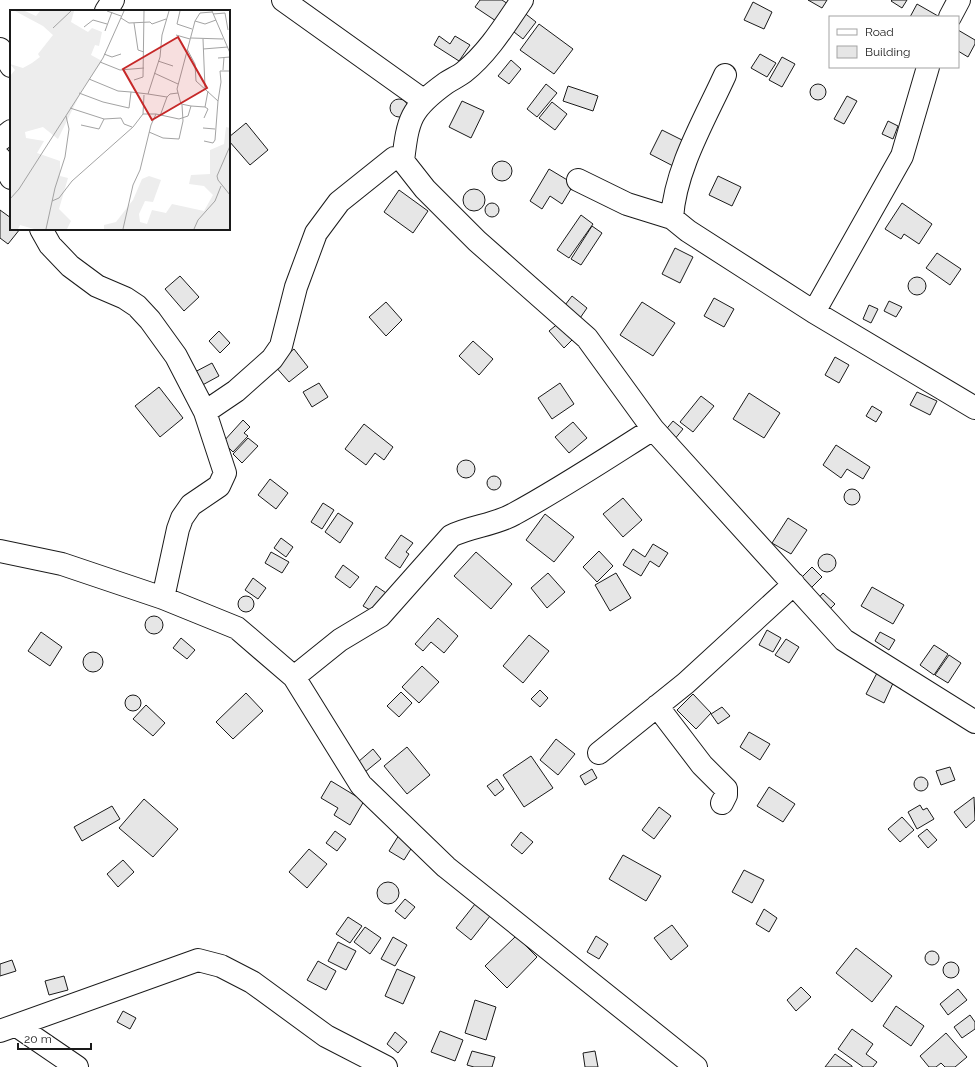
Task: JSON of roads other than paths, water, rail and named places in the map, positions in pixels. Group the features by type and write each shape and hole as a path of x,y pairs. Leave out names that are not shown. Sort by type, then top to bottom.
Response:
{"street":[{"path":"107,10 113,0"},
{"path":"283,0 423,100"},
{"path":"402,161 406,130 411,116 423,100 448,82 464,73 482,54 522,0"},
{"path":"951,16 959,0"},
{"path":"0,49 10,64"},
{"path":"814,312 902,156 928,68"},
{"path":"672,218 673,200 684,166 725,75"},
{"path":"0,140 10,132"},
{"path":"0,158 10,176"},
{"path":"205,412 236,391 272,359 280,346 296,287 316,233 339,202 394,158 402,161 425,189 477,241 587,338 653,429 844,640 975,722"},
{"path":"578,180 627,204 672,218 701,240 814,312 975,408"},
{"path":"42,230 50,245 70,266 97,286 125,298 137,306 150,320 176,356 205,412 226,473 219,486 191,505 182,518 178,529 163,598"},
{"path":"294,677 340,640 380,616 451,536 463,530 513,515 559,489 653,429"},
{"path":"0,551 62,564 163,598 237,628 294,677 361,785 446,867 696,1067"},
{"path":"599,753 686,683 794,584"},
{"path":"657,706 702,765 726,789 726,795 722,803"},
{"path":"8,1029 198,960 221,966 252,982 326,1036 386,1067"},
{"path":"8,1029 77,1067"}]}
